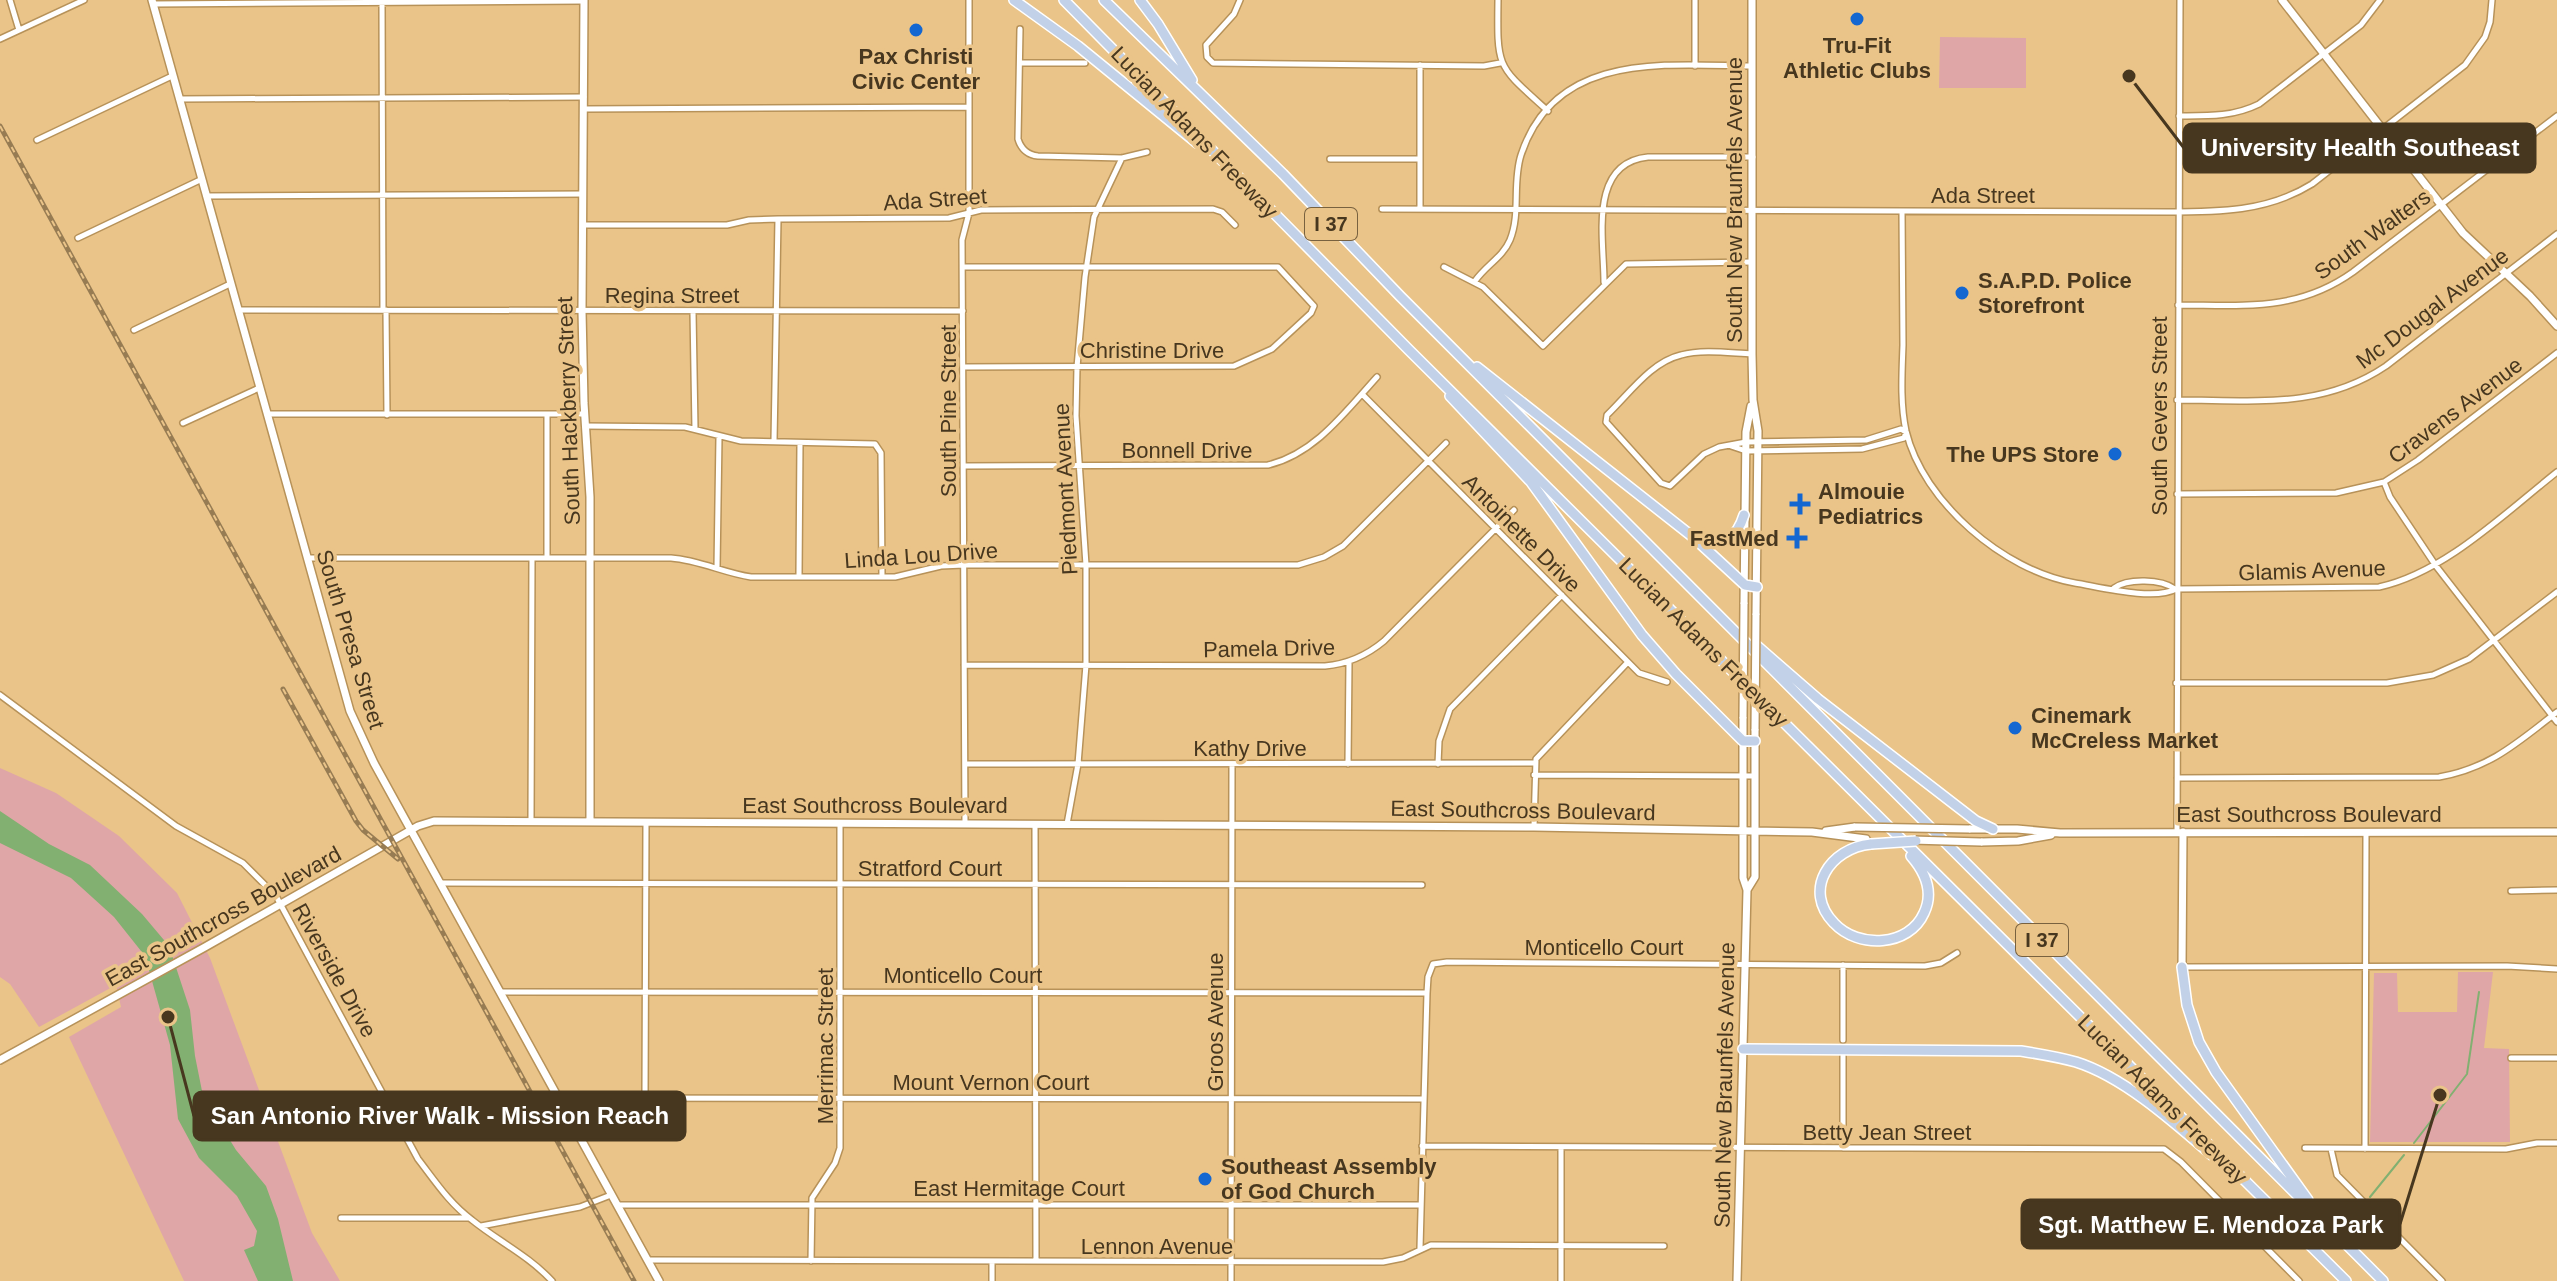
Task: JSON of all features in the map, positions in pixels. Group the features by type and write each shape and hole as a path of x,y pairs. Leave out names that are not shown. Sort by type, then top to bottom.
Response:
{"highway":[{"path":"1014,0 1078,46 1229,168"},
{"name":"Lucian Adams Freeway","path":"1064,0 1428,368 2346,1281"},
{"name":"Lucian Adams Freeway","path":"1104,0 2383,1281"},
{"path":"1140,0 1200,93"},
{"path":"1461,357 1493,377 1555,430 1693,537 1745,585 1757,587"},
{"path":"1428,368 1461,410 1531,482 1642,635 1676,674 1743,741 1755,741"},
{"path":"1693,537 1711,544 1734,537 1744,515"},
{"path":"1700,598 1818,699 1976,821 1993,829"},
{"path":"1865,802 1918,863 1926,877 1928,900 1925,912 1915,926 1897,938 1876,940 1849,934 1834,924 1823,903 1822,880 1828,866 1846,850 1869,842 1916,841"},
{"path":"2182,967 2192,1024 2210,1061 2323,1223"},
{"path":"1743,1049 2021,1051 2078,1062 2106,1075 2139,1097 2203,1147 2281,1216"}],"main road":[{"name":"South Hackberry Street","path":"584,0 582,311 591,558 590,822"},
{"name":"South New Braunfels Avenue","path":"1747,890 1755,877 1757,587 1757,446 1752,354 1752,0"},
{"path":"2282,0 2473,243 2557,326"},
{"name":"South Presa Street","path":"152,2 350,711 374,763 439,883 659,1281"},
{"name":"South New Braunfels Avenue","path":"1737,1281 1747,890 1743,878 1744,515 1746,446 1753,400"},
{"name":"East Southcross Boulevard","path":"0,1060 426,822 434,821 1232,824 1743,832 1812,832 1855,827 2060,833 2557,832"},
{"name":"East Southcross Boulevard","path":"1812,832 1869,842"},
{"name":"South Gevers Street","path":"2180,832 2182,967"},
{"name":"East Southcross Boulevard","path":"1916,841 2018,841 2060,833"}],"street":[{"path":"10,0 19,30"},
{"path":"0,39 84,0"},
{"path":"152,2 584,0"},
{"name":"South Pine Street","path":"965,823 963,267 964,227 969,213 969,0"},
{"path":"1240,0 1234,14 1208,42 1207,57 1213,63 1484,66 1500,63"},
{"path":"1498,0 1497,49 1500,63 1511,78 1548,111"},
{"path":"1695,0 1695,66"},
{"name":"South Gevers Street","path":"2180,0 2176,589 2180,832"},
{"path":"2179,116 2220,116 2251,108 2361,25 2380,0"},
{"name":"Ada Street","path":"1382,209 2179,212 2248,209 2287,198 2312,184 2472,58 2488,30 2492,0"},
{"path":"382,2 387,415"},
{"path":"1020,29 1018,139 1022,148 1034,156 1122,158 1147,152"},
{"path":"1020,63 1085,63"},
{"path":"1420,65 1420,209"},
{"path":"1475,281 1508,243 1513,228 1515,183 1521,155 1533,130 1548,111 1577,87 1604,74 1633,67 1753,66"},
{"path":"37,140 172,76"},
{"path":"178,99 584,97"},
{"path":"584,109 969,107"},
{"name":"South Walters","path":"2178,305 2263,305 2311,296 2353,272 2556,117"},
{"path":"1604,283 1604,210 1608,182 1620,167 1633,159 1648,157 1753,157"},
{"name":"Piedmont Avenue","path":"1067,825 1078,764 1086,665 1086,565 1079,466 1077,367 1087,268 1097,210 1122,158"},
{"path":"1330,159 1420,159"},
{"path":"78,238 200,180"},
{"path":"205,196 583,194"},
{"name":"Ada Street","path":"583,225 727,225 778,219 949,218 981,210 1213,209 1222,212 1235,225"},
{"path":"1902,211 1902,395 1906,432 1921,467 1963,523 1993,550 2043,575 2071,583 2114,588 2123,594 2169,593 2176,589 2167,583 2122,582 2114,588"},
{"path":"774,441 778,219"},
{"name":"Mc Dougal Avenue","path":"2177,400 2290,400 2340,391 2386,366 2557,234"},
{"path":"1444,267 1475,281 1543,346 1621,267 1636,262 1753,262"},
{"path":"963,267 1087,268"},
{"name":"Christine Drive","path":"963,367 1241,365 1261,356 1311,313 1314,306 1278,267 1087,268"},
{"path":"134,330 230,284"},
{"name":"Regina Street","path":"237,310 963,311"},
{"path":"693,312 695,429"},
{"name":"Cravens Avenue","path":"2177,494 2336,493 2384,482 2418,460 2557,353"},
{"path":"1752,354 1684,354 1668,359 1605,419 1661,483 1670,486 1704,454 1719,447 1843,442 1866,440 1901,429 1906,432"},
{"name":"Bonnell Drive","path":"964,466 1250,466 1278,462 1306,449 1377,377"},
{"path":"183,423 259,388"},
{"name":"Antoinette Drive","path":"1362,394 1639,673 1667,682"},
{"path":"266,414 584,414"},
{"path":"547,415 547,558"},
{"path":"585,426 695,429 741,441 870,442 881,453 882,577"},
{"path":"717,568 719,437"},
{"path":"799,576 800,443"},
{"name":"Linda Lou Drive","path":"306,558 681,558 751,577 905,576 941,566 964,565 1289,566 1316,561 1351,539 1446,443"},
{"name":"Glamis Avenue","path":"2176,589 2365,588 2408,579 2436,566 2557,472"},
{"path":"2384,482 2390,497 2436,566 2555,714 2557,722"},
{"name":"Pamela Drive","path":"964,665 1325,666 1349,662 1384,641 1514,510"},
{"path":"531,821 532,558"},
{"path":"2176,683 2403,682 2450,670 2494,641 2557,592"},
{"path":"1438,764 1439,741 1450,709 1562,595"},
{"path":"1348,764 1349,662"},
{"path":"1534,827 1534,775 1538,755 1628,662"},
{"name":"Riverside Drive","path":"0,695 176,826 243,863 276,896 418,1159 449,1200 469,1218 528,1259 552,1281"},
{"path":"2177,778 2439,777 2487,763 2515,746 2555,714"},
{"name":"Kathy Drive","path":"965,764 1535,763"},
{"name":"Groos Avenue","path":"1231,1281 1232,764"},
{"path":"1534,775 1755,776"},
{"path":"645,1097 646,822"},
{"name":"Merrimac Street","path":"811,1261 815,1191 838,1157 841,1097 840,822"},
{"path":"1035,823 1036,1261"},
{"path":"2365,1149 2366,832"},
{"name":"Stratford Court","path":"439,883 1422,885"},
{"path":"2511,891 2557,890"},
{"name":"Monticello Court","path":"499,992 1427,993 1430,969 1433,964 1439,963 1935,965 1957,953"},
{"path":"1843,965 1843,1040"},
{"path":"2182,967 2507,966 2557,969"},
{"path":"1420,1248 1427,993"},
{"path":"1843,1056 1843,1148"},
{"path":"2511,1058 2557,1058"},
{"name":"Mount Vernon Court","path":"557,1098 1424,1099"},
{"path":"2305,1148 2506,1149 2557,1143"},
{"name":"Betty Jean Street","path":"1422,1146 2164,1149 2181,1162 2299,1280"},
{"path":"1561,1147 1561,1281"},
{"path":"2331,1149 2337,1175 2442,1281"},
{"path":"480,1226 580,1207 611,1195"},
{"name":"East Hermitage Court","path":"617,1205 1421,1205"},
{"path":"341,1218 469,1218"},
{"name":"Lennon Avenue","path":"647,1260 1390,1262 1431,1245 1664,1246"},
{"path":"992,1261 992,1281"}],"shaded area":[{"path":"1940,37 2026,38 2026,88 1939,88"},
{"path":"0,768 56,793 119,836 177,893 210,958 312,1233 340,1281 184,1281 69,1037 121,1007 116,985 39,1027 10,984 0,977"},
{"path":"0,811 49,844 90,865 142,914 169,946 190,1010 203,1096 236,1150 266,1186 278,1219 293,1281 258,1281 244,1250 254,1246 257,1231 237,1196 199,1158 178,1119 170,1045 145,956 114,917 71,878 0,843"},
{"path":"2458,972 2493,972 2484,1048 2509,1049 2510,1142 2370,1142 2374,973 2397,973 2398,1012 2457,1012"}],"waterway":[{"path":"2414,1143 2467,1074 2479,992"},
{"path":"2370,1197 2404,1155"},
{"path":"2345,1226 2359,1210"}],"railway":[{"path":"0,126 634,1281"},
{"path":"283,689 356,821 398,859"}],"place":[{"name":"Tru-Fit Athletic Clubs","path":"1857,19"},
{"name":"Pax Christi Civic Center","path":"916,30"},
{"name":"University Health Southeast","path":"2129,76"},
{"name":"S.A.P.D. Police Storefront","path":"1962,293"},
{"name":"The UPS Store","path":"2115,454"},
{"name":"Almouie Pediatrics","path":"1800,504"},
{"name":"FastMed","path":"1797,538"},
{"name":"Cinemark McCreless Market","path":"2015,728"},
{"name":"San Antonio River Walk - Mission Reach","path":"168,1017"},
{"name":"Sgt. Matthew E. Mendoza Park","path":"2440,1095"},
{"name":"Southeast Assembly of God Church","path":"1205,1179"}]}
